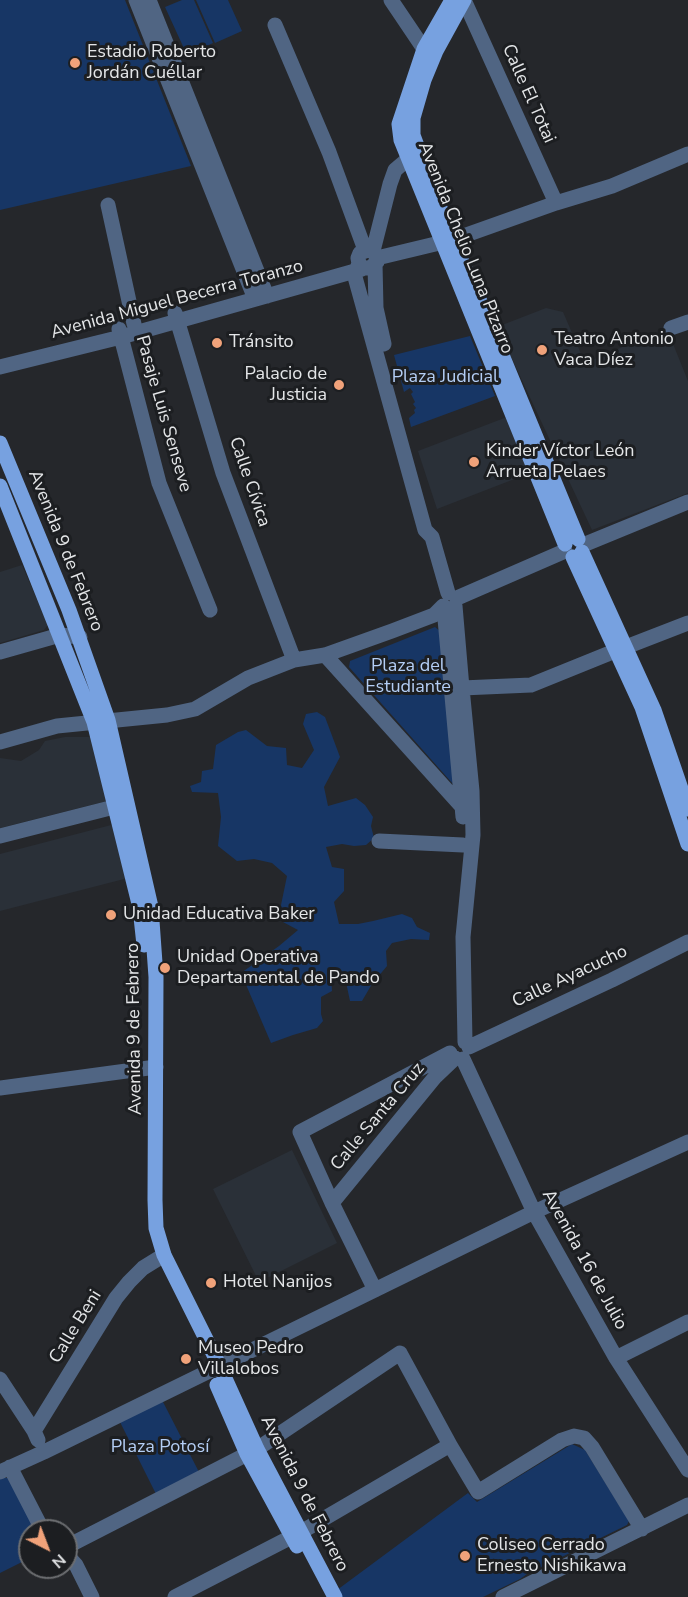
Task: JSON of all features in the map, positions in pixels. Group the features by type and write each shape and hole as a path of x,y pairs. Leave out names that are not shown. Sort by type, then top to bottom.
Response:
{"main road":[{"name":"Avenida Chelio Luna Pizarro","path":"452,0 424,49 399,124 401,140 414,157 574,548 621,649 654,710 688,809"},
{"name":"Avenida Chelio Luna Pizarro","path":"414,157 413,118 424,80 436,51 464,0"},
{"name":"Avenida 9 de Febrero","path":"0,444 80,637 151,907 156,977 146,1226 252,1451 297,1534 335,1597"},
{"name":"Avenida 9 de Febrero","path":"0,486 60,635 101,721 114,807 140,908 152,1068"},
{"name":"Avenida Chelio Luna Pizarro","path":"621,649 688,844"},
{"name":"Avenida 9 de Febrero","path":"297,1534 324,1597"}],"street":[{"path":"136,0 259,294"},
{"path":"148,0 259,294"},
{"path":"391,0 424,49"},
{"name":"Calle El Totai","path":"464,0 556,203"},
{"path":"275,25 329,152 365,264"},
{"name":"Avenida Miguel Becerra Toranzo","path":"259,294 337,277 365,264 447,241 612,186 688,154"},
{"name":"Avenida 16 de Julio","path":"414,157 395,170 365,264 425,530 432,537 450,602 462,688 472,791 463,845 453,943 460,1050 534,1212 616,1358 688,1470"},
{"name":"Pasaje Luis Senseve","path":"108,205 124,330 159,483 210,610"},
{"name":"Avenida Miguel Becerra Toranzo","path":"0,360 176,317 259,294 349,264 365,264"},
{"name":"Avenida 16 de Julio","path":"365,264 411,448 435,527 432,537"},
{"name":"Calle Cívica","path":"176,317 223,473 294,660"},
{"path":"671,328 688,322"},
{"name":"Avenida Miguel Becerra Toranzo","path":"0,367 124,330"},
{"path":"0,742 57,726 166,715 195,709 248,678 294,660 326,655 434,615 450,602 688,502"},
{"name":"Avenida 16 de Julio","path":"450,602 445,619 468,811 473,835 463,937 460,1050"},
{"path":"462,688 531,685 688,623"},
{"path":"0,652 60,635 80,637"},
{"path":"326,655 468,811"},
{"path":"0,836 114,807"},
{"path":"379,841 463,845"},
{"name":"Calle Ayacucho","path":"332,1203 300,1132 460,1050 612,980 688,942"},
{"name":"Calle Santa Cruz","path":"332,1203 435,1077 460,1050"},
{"path":"0,1088 152,1068"},
{"path":"36,1519 5,1469 534,1212 688,1142"},
{"path":"332,1203 375,1290"},
{"name":"Calle Beni","path":"34,1431 116,1298 143,1268 160,1257"},
{"path":"616,1358 688,1322"},
{"path":"78,1541 252,1451 400,1353 478,1492 562,1440 574,1436 584,1438 592,1447 642,1529"},
{"path":"0,1379 34,1431 44,1452"},
{"path":"175,1597 297,1534 450,1445"},
{"path":"503,1597 527,1592 688,1505"},
{"path":"78,1569 92,1597"}],"shaded area":[{"path":"546,308 563,312 585,363 660,331 669,334 688,381 688,493 592,530 497,327"},
{"name":"Kinder Víctor León Arrueta Pelaes","path":"507,417 530,473 437,509 418,451"},
{"path":"22,565 48,625 44,630 0,643 0,572"},
{"path":"65,737 92,737 107,801 0,828 0,758 21,761 39,750 45,741"},
{"path":"115,824 128,878 0,911 0,854"},
{"path":"292,1150 337,1243 259,1282 213,1189"}],"green space":[{"name":"Estadio Roberto Jordán Cuéllar","path":"0,0 125,0 191,166 0,210"},
{"path":"182,0 194,0 213,43 187,55 165,7"},
{"path":"196,0 228,0 242,31 215,43"},
{"name":"Plaza Judicial","path":"470,336 495,396 411,427 409,418 415,413 416,408 411,394 413,392 410,388 404,392 394,355"},
{"name":"Plaza del Estudiante","path":"435,627 441,632 453,784 349,667 350,661"},
{"path":"317,712 325,717 340,757 324,787 328,806 356,798 365,805 373,817 371,826 374,838 366,845 342,844 326,847 332,867 344,869 344,891 334,902 339,924 358,924 402,914 412,918 417,927 430,933 429,940 411,939 392,943 386,951 387,966 362,1001 350,1001 344,973 331,974 332,991 321,997 323,1021 317,1028 271,1043 241,973 298,930 283,922 281,905 287,876 272,863 254,859 237,861 218,846 221,817 218,793 192,792 190,786 201,782 202,771 213,769 216,745 246,730 267,746 286,748 287,765 302,768 314,750 303,724 306,714"},
{"name":"Plaza Potosí","path":"162,1400 200,1474 157,1496 120,1422"},
{"path":"572,1444 585,1450 629,1521 627,1525 483,1597 341,1597 337,1590 468,1493 477,1502"},
{"path":"8,1478 31,1519 18,1519 18,1564 0,1573 0,1479"}],"place":[{"name":"Estadio Roberto Jordán Cuéllar","path":"75,63"},
{"name":"Tránsito","path":"217,343"},
{"name":"Teatro Antonio Vaca Díez","path":"542,350"},
{"name":"Palacio de Justicia","path":"339,385"},
{"name":"Kinder Víctor León Arrueta Pelaes","path":"474,462"},
{"name":"Unidad Educativa Baker","path":"111,915"},
{"name":"Unidad Operativa Departamental de Pando","path":"165,968"},
{"name":"Hotel Nanijos","path":"211,1283"},
{"name":"Museo Pedro Villalobos","path":"186,1359"},
{"name":"Coliseo Cerrado Ernesto Nishikawa","path":"465,1556"}]}
